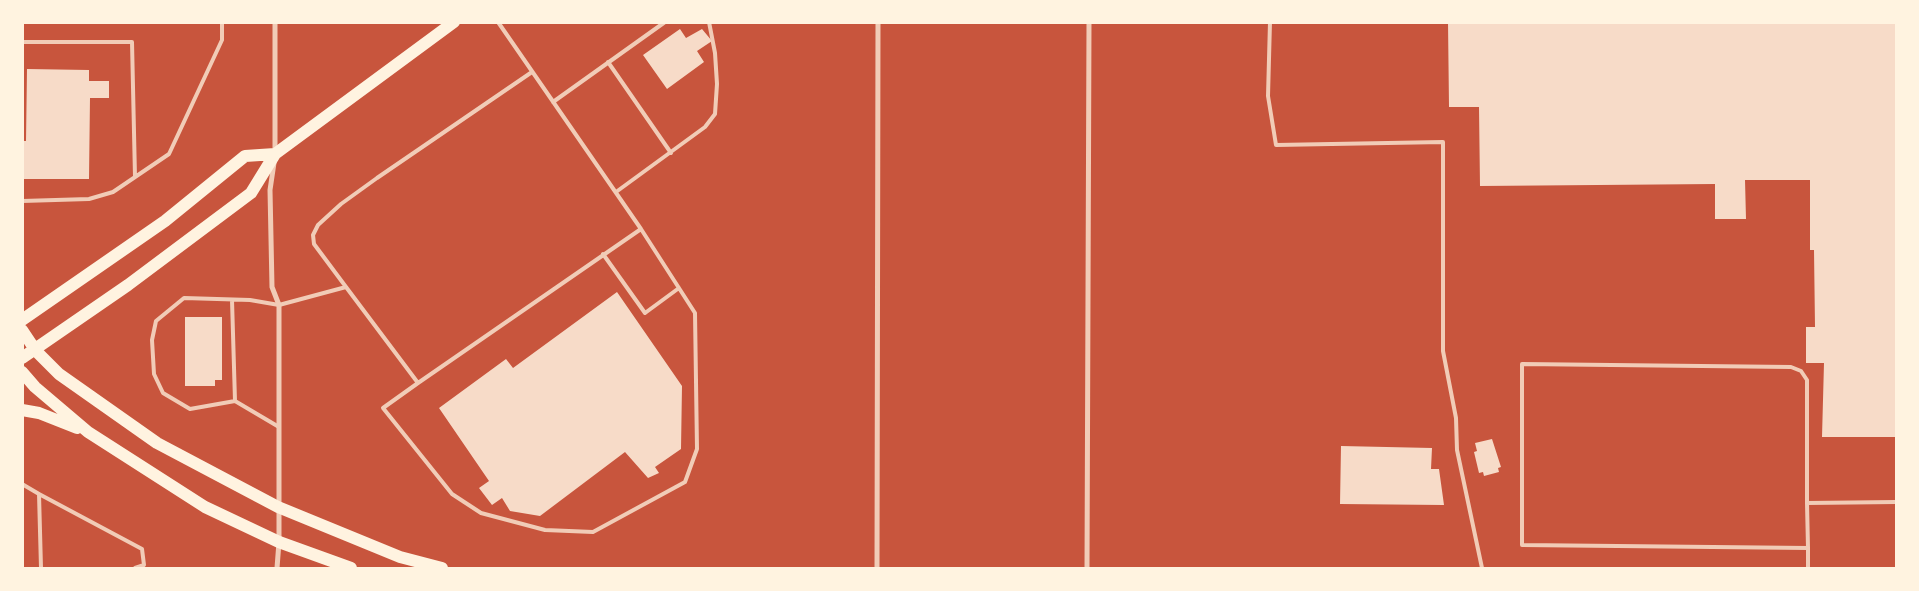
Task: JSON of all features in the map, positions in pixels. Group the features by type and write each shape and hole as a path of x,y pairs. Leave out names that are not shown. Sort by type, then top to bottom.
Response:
{"main road":[{"path":"22,358 36,351 128,285 251,193 275,154 454,22"},
{"path":"22,320 165,221 245,156 275,154"},
{"path":"22,330 36,351 59,374 157,442 278,507 400,557 442,568"},
{"path":"22,372 35,387 88,432 205,507 279,542 351,568"},
{"path":"22,410 39,414 88,432"}],"street":[{"path":"275,22 275,154 270,190 272,287 279,304 279,542 277,568"},
{"path":"877,568 878,22"},
{"path":"1087,568 1089,22"}],"lane":[{"path":"22,201 89,199 113,192 169,154 222,40 222,22"},
{"path":"498,22 616,192 641,229 695,313 697,449 686,482 593,532 545,530 481,514 452,494 383,408 641,229"},
{"path":"553,102 665,22"},
{"path":"616,192 705,127 715,114 715,54 709,22"},
{"path":"1270,22 1268,96 1276,145 1443,142 1443,351 1456,418 1457,450 1482,568"},
{"path":"22,42 132,42 135,177"},
{"path":"608,62 671,153"},
{"path":"418,382 314,244 313,235 318,225 341,204 532,72"},
{"path":"603,254 645,313 679,288"},
{"path":"279,427 235,401 190,409 164,392 154,374 152,340 156,321 184,298 250,300 279,304 346,287"},
{"path":"232,300 235,401"},
{"path":"1808,548 1522,544 1522,364 1792,367 1801,371 1807,380 1807,503 1808,548 1808,568"},
{"path":"22,484 142,549 144,565 134,568"},
{"path":"39,494 41,568"},
{"path":"1807,503 1896,502"}],"building":[{"path":"1448,22 1896,22 1896,437 1822,437 1824,363 1806,363 1806,327 1815,327 1814,250 1810,250 1810,180 1745,180 1746,219 1715,219 1715,184 1480,186 1479,107 1449,107"},
{"path":"680,29 686,38 702,29 712,41 697,51 704,62 667,89 643,55"},
{"path":"27,69 89,70 89,81 109,81 109,98 90,98 89,179 22,179 22,141 26,141"},
{"path":"617,292 682,386 681,449 655,467 659,473 648,478 625,452 540,516 510,511 502,498 492,505 479,488 489,481 439,408 506,359 513,368"},
{"path":"185,317 222,317 222,380 215,380 215,386 185,386"},
{"path":"1492,439 1501,467 1498,468 1499,472 1484,476 1483,472 1479,473 1474,452 1477,451 1475,443"},
{"path":"1341,446 1432,448 1431,469 1439,469 1444,505 1340,504"}]}
